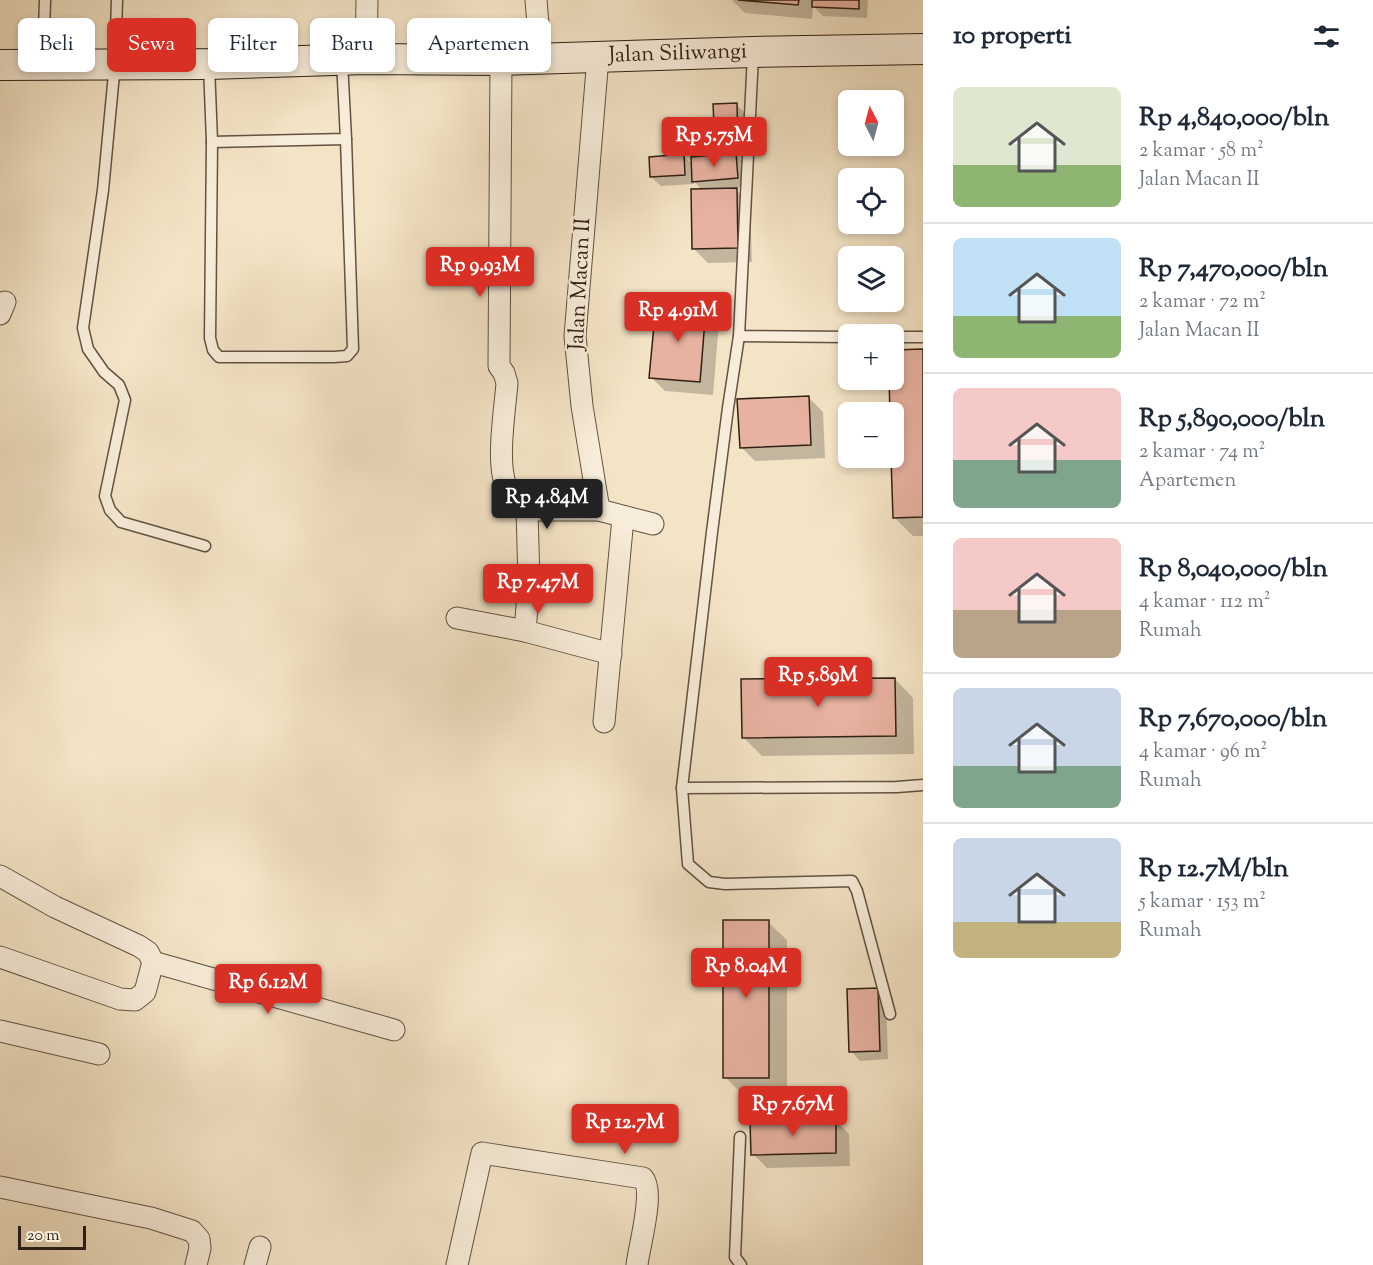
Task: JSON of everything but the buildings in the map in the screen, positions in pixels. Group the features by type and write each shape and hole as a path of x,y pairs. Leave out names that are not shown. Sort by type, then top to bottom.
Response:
{"street":[{"path":"363,18 367,0"},
{"path":"536,3 537,18"},
{"name":"Jalan Siliwangi","path":"551,59 923,49"},
{"name":"Jalan Macan II","path":"598,57 575,336 582,406 599,510"},
{"name":"Jalan Siliwangi","path":"0,65 18,65"},
{"path":"501,72 499,366 507,383 501,463 503,478 509,491 527,510 528,582 525,631"},
{"path":"527,510 599,510 653,524"},
{"path":"604,722 623,518"},
{"path":"456,618 525,631 611,654"},
{"path":"0,876 55,907 140,946 148,952 153,962 145,992 135,1000 120,999 0,957"},
{"path":"153,962 394,1030"},
{"path":"0,1031 99,1054"},
{"path":"463,1264 482,1153 643,1178 647,1185 648,1202 637,1265"},
{"path":"0,1187 151,1218 192,1231 199,1239 200,1248 196,1265"}],"lane":[{"path":"44,18 45,0"},
{"path":"116,18 117,0"},
{"path":"753,52 740,336 713,520 682,788 688,864 709,882 725,884 852,881 890,1014"},
{"path":"114,72 103,190 86,298 84,328 88,349 104,372 119,385 125,400 105,496 110,510 121,522 205,546"},
{"path":"209,72 212,142 210,338 213,350 219,357 334,357 347,356 353,349 346,139 353,72"},
{"path":"212,142 346,139"},
{"path":"740,336 838,337"},
{"path":"904,337 923,337"},
{"path":"682,788 923,785"},
{"path":"740,1137 735,1257 741,1265"}]}
